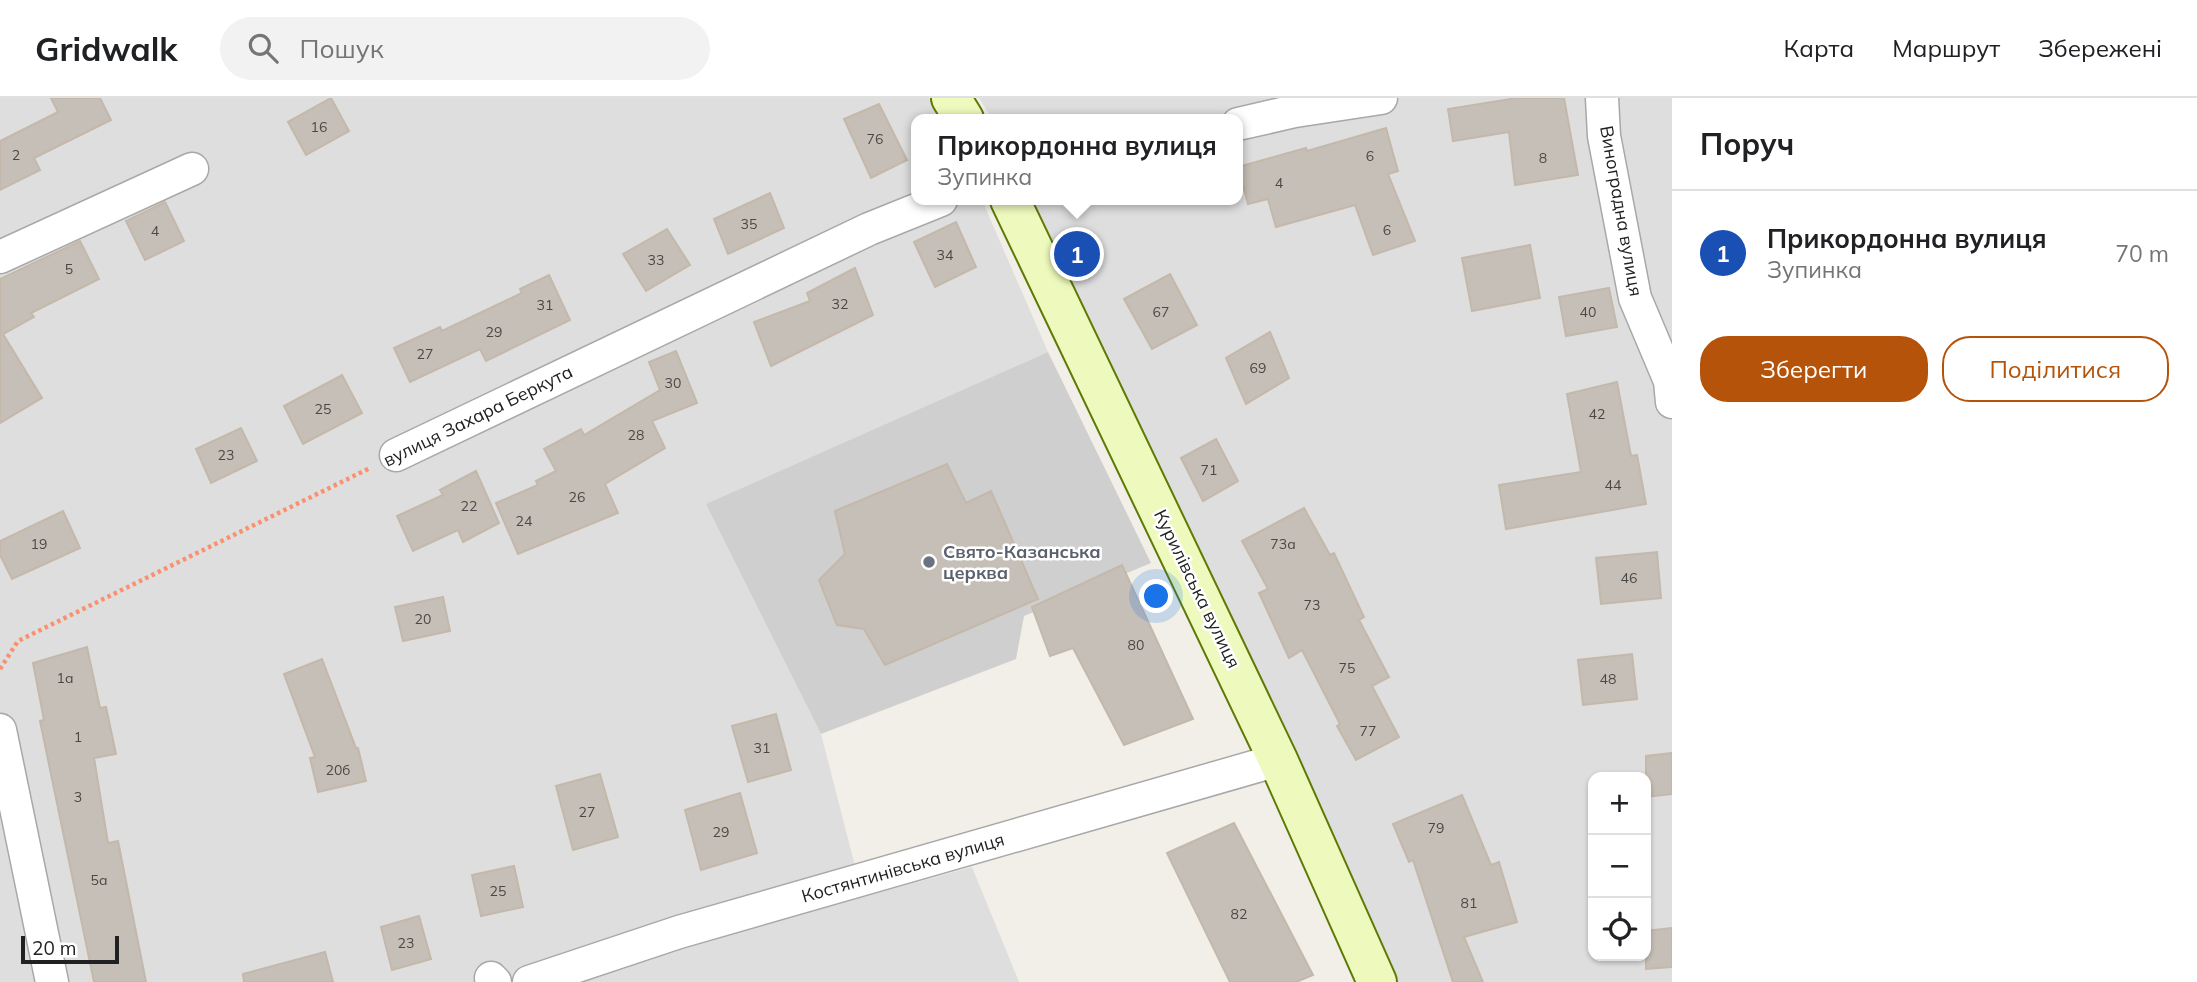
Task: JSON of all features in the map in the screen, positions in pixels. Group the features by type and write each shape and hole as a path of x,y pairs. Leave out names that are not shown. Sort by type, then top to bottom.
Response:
{"main road":[{"path":"951,98 961,114"},
{"name":"Курилівська вулиця","path":"1012,205 1278,760 1377,982"}],"street":[{"path":"1243,123 1295,111 1381,98"},
{"name":"Виноградна вулиця","path":"1602,98 1604,136 1635,298 1670,381 1672,402"},
{"path":"0,257 192,169"},
{"name":"вулиця Захара Беркута","path":"396,455 869,229 929,205"},
{"path":"0,730 52,982"},
{"name":"Костянтинівська вулиця","path":"529,982 679,932 1278,760"}],"path":[{"name":"вулиця Захара Беркута","path":"0,669 18,641 396,455"}],"shaded area":[{"path":"0,98 929,98 939,114 911,114 911,205 984,205 1048,352 707,504 821,734 863,897 972,867 1019,982 0,982"},
{"path":"979,98 1672,98 1672,982 1387,982 1032,205 1243,205 1243,114 989,114"},
{"path":"1048,352 1151,563 1024,616 1016,659 821,734 706,504"}],"building":[{"path":"51,98 100,98 111,120 34,158 40,170 0,190 0,141 58,112"},
{"path":"331,98 349,131 306,155 288,122"},
{"path":"1517,98 1564,98 1578,175 1515,185 1509,132 1453,141 1448,109"},
{"path":"879,104 907,160 871,178 844,119"},
{"path":"1386,128 1398,171 1388,174 1415,241 1373,255 1355,205 1276,227 1268,199 1248,204 1243,186 1243,166 1306,148 1307,151"},
{"path":"770,193 784,228 728,254 714,219"},
{"path":"165,202 184,241 145,260 126,221"},
{"path":"956,222 976,267 935,287 914,242"},
{"path":"667,229 690,265 646,291 623,254"},
{"path":"80,241 99,279 31,313 34,317 3,334 42,398 0,423 0,279"},
{"path":"1530,245 1540,298 1472,311 1462,258"},
{"path":"855,268 873,315 771,366 754,322 810,301 807,293"},
{"path":"1170,274 1197,325 1152,349 1124,299"},
{"path":"549,275 570,320 486,361 480,349 410,382 394,348 440,327 442,331 522,293 520,289"},
{"path":"1609,288 1617,327 1566,336 1559,297"},
{"path":"1270,332 1289,378 1246,404 1226,358"},
{"path":"676,351 697,403 652,421 665,448 605,484 618,513 518,554 496,503 538,485 536,481 556,471 544,449 581,429 584,435 660,390 649,362"},
{"path":"342,375 362,413 303,444 284,406"},
{"path":"1617,382 1631,456 1637,455 1646,504 1506,529 1499,485 1581,472 1567,394"},
{"path":"241,428 257,461 211,483 196,449"},
{"path":"1216,439 1238,481 1203,501 1181,458"},
{"name":"Свято-Казанська церква","path":"947,464 966,503 991,491 1038,599 885,665 864,629 837,625 819,580 845,554 835,511"},
{"path":"476,471 499,523 463,542 458,530 413,551 397,516 443,495 440,490"},
{"path":"1304,508 1330,555 1334,553 1364,617 1359,620 1389,677 1372,686 1399,737 1356,760 1302,650 1289,658 1259,593 1268,589 1242,541"},
{"path":"63,511 80,548 12,579 0,555 0,541"},
{"path":"1657,552 1661,598 1601,604 1596,558"},
{"path":"1122,565 1193,719 1124,745 1073,648 1050,656 1032,607"},
{"path":"443,597 450,631 403,641 395,607"},
{"path":"87,647 100,708 106,707 116,754 94,758 108,843 118,841 146,982 94,982 40,721 44,720 33,663"},
{"path":"1632,654 1637,699 1583,705 1578,660"},
{"path":"322,659 358,748 366,781 318,792 310,758 315,757 284,674"},
{"path":"776,714 791,770 748,782 732,726"},
{"path":"1672,753 1672,794 1651,796 1651,772 1646,772 1646,756"},
{"path":"600,774 618,837 573,850 556,786"},
{"path":"740,793 757,853 701,870 685,810"},
{"path":"1462,795 1491,865 1499,862 1517,922 1464,937 1483,982 1453,982 1413,860 1409,862 1393,824"},
{"path":"1234,823 1313,975 1296,982 1230,982 1167,853"},
{"path":"514,866 523,907 481,916 472,875"},
{"path":"419,916 431,959 392,970 381,927"},
{"path":"1672,928 1672,967 1646,969 1646,961 1651,961 1651,930"},
{"path":"325,952 333,982 244,982 243,974"}],"place":[{"name":"Прикордонна вулиця","path":"1077,254"},
{"name":"Свято-Казанська церква","path":"929,562"}]}
